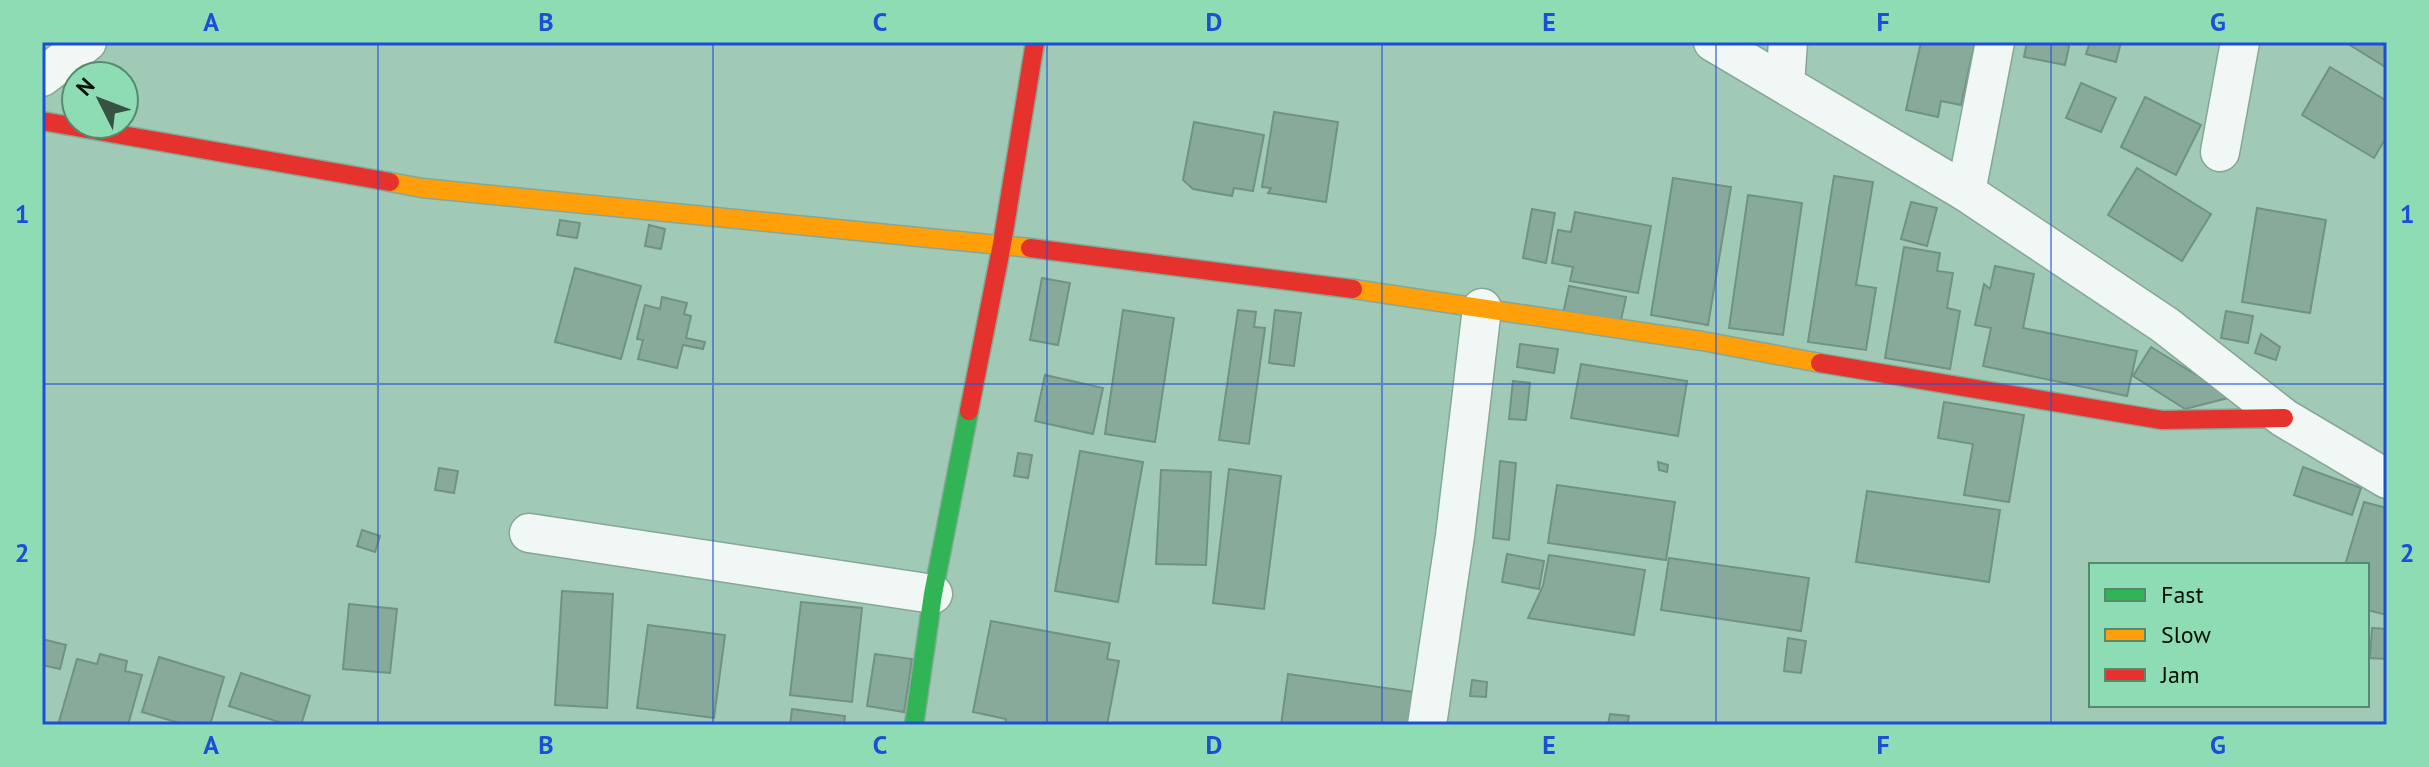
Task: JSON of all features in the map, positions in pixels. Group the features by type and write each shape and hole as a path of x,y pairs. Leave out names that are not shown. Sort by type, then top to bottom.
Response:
{"street":[{"path":"42,77 87,42"},
{"path":"914,725 933,594 1002,244 1035,42"},
{"path":"1713,42 1966,192 2165,325 2284,418 2387,479"},
{"path":"1785,84 1788,42"},
{"path":"1966,192 1995,42"},
{"path":"2220,152 2240,42"},
{"path":"42,121 422,188 1002,244 1361,290 1702,341 1872,373 2162,420 2284,418"},
{"path":"1427,725 1455,536 1482,308"},
{"path":"529,533 933,594"}],"building":[{"path":"1921,42 1975,42 1961,105 1941,101 1938,117 1906,110"},
{"path":"2027,42 2070,42 2065,65 2024,57"},
{"path":"2090,42 2121,42 2116,62 2086,54"},
{"path":"2345,42 2387,42 2387,68"},
{"path":"2330,67 2387,101 2387,136 2374,158 2302,115"},
{"path":"2081,83 2116,98 2101,132 2066,118"},
{"path":"2145,97 2201,125 2176,175 2121,147"},
{"path":"1274,112 1338,122 1326,202 1268,193 1271,188 1262,187"},
{"path":"1194,122 1264,135 1253,191 1234,188 1232,196 1193,189 1183,180"},
{"path":"2137,168 2211,214 2182,261 2108,215"},
{"path":"1834,176 1873,182 1856,285 1876,288 1866,350 1808,342"},
{"path":"1673,178 1731,187 1708,325 1651,315"},
{"path":"1748,195 1802,203 1783,335 1729,328"},
{"path":"1911,202 1937,208 1927,246 1901,239"},
{"path":"2257,208 2326,220 2310,313 2242,302"},
{"path":"1532,209 1555,213 1546,263 1523,258"},
{"path":"1575,212 1651,226 1638,293 1570,281 1573,267 1552,263 1558,230 1571,232"},
{"path":"560,220 580,223 577,238 557,235"},
{"path":"649,225 665,229 661,249 645,246"},
{"path":"1904,247 1940,253 1937,271 1953,273 1947,308 1960,311 1950,369 1885,358"},
{"path":"1995,266 2034,274 2023,328 2137,351 2127,396 1983,366 1991,328 1975,325 1984,284 1990,289"},
{"path":"575,268 641,286 621,359 555,342"},
{"path":"1042,278 1070,283 1058,345 1030,340"},
{"path":"1569,286 1626,297 1620,325 1563,314"},
{"path":"662,297 687,303 684,314 691,316 686,338 705,342 703,349 683,345 677,368 638,359 643,340 637,339 645,305 660,309"},
{"path":"1123,310 1174,318 1155,442 1105,434"},
{"path":"1238,310 1256,312 1254,327 1265,328 1249,444 1219,440"},
{"path":"1275,310 1301,313 1294,366 1269,363"},
{"path":"2226,311 2253,316 2248,343 2221,338"},
{"path":"2261,334 2280,347 2276,360 2255,353"},
{"path":"1520,344 1558,349 1554,373 1517,367"},
{"path":"2151,347 2232,397 2185,409 2133,376"},
{"path":"1581,364 1687,381 1678,436 1571,418"},
{"path":"1045,375 1103,388 1093,434 1035,421"},
{"path":"1513,381 1530,383 1526,420 1509,419"},
{"path":"1944,402 2024,415 2009,502 1964,495 1973,444 1938,438"},
{"path":"1080,451 1143,462 1118,602 1055,591"},
{"path":"1018,453 1032,455 1028,478 1014,476"},
{"path":"1500,461 1516,463 1509,540 1493,538"},
{"path":"1658,462 1668,465 1667,472 1659,470"},
{"path":"2303,467 2361,488 2352,515 2294,495"},
{"path":"439,468 458,471 454,493 435,490"},
{"path":"1229,469 1281,476 1264,609 1213,603"},
{"path":"1161,470 1211,472 1206,565 1156,564"},
{"path":"1557,485 1675,502 1666,560 1548,543"},
{"path":"1867,491 2000,510 1989,582 1856,562"},
{"path":"2364,502 2387,508 2387,615 2369,610 2369,563 2346,563"},
{"path":"362,530 380,536 375,552 357,546"},
{"path":"1507,554 1544,561 1539,589 1502,582"},
{"path":"1549,555 1645,570 1634,635 1528,618 1543,586"},
{"path":"1669,558 1809,578 1801,631 1661,610"},
{"path":"562,591 613,594 607,708 555,705"},
{"path":"801,602 862,608 852,702 790,695"},
{"path":"349,604 397,609 390,673 343,669"},
{"path":"991,621 1110,643 1107,659 1119,661 1107,725 1005,725 1006,719 973,712"},
{"path":"648,625 725,635 714,718 637,708"},
{"path":"2372,628 2387,629 2387,659 2370,658"},
{"path":"1788,638 1806,641 1801,673 1784,671"},
{"path":"42,639 66,645 60,669 42,665"},
{"path":"100,654 127,661 125,671 142,675 128,725 58,725 77,659 97,664"},
{"path":"875,654 912,659 904,712 867,706"},
{"path":"159,657 224,677 210,725 186,725 142,712"},
{"path":"241,673 310,696 301,725 288,725 229,706"},
{"path":"1288,674 1414,692 1409,725 1281,725"},
{"path":"1472,680 1487,682 1486,697 1470,696"},
{"path":"792,709 845,716 844,725 790,725"},
{"path":"1610,714 1629,716 1627,725 1608,725"}],"traffic: fast":[{"path":"914,725 933,594 969,411"}],"traffic: slow":[{"path":"390,182 422,188 1030,248"},
{"path":"1353,289 1702,341 1820,363"}],"traffic: jam":[{"path":"969,411 1002,244 1035,42"},
{"path":"42,121 390,182"},
{"path":"1030,248 1353,289"},
{"path":"1820,363 2162,420 2284,418"}]}
